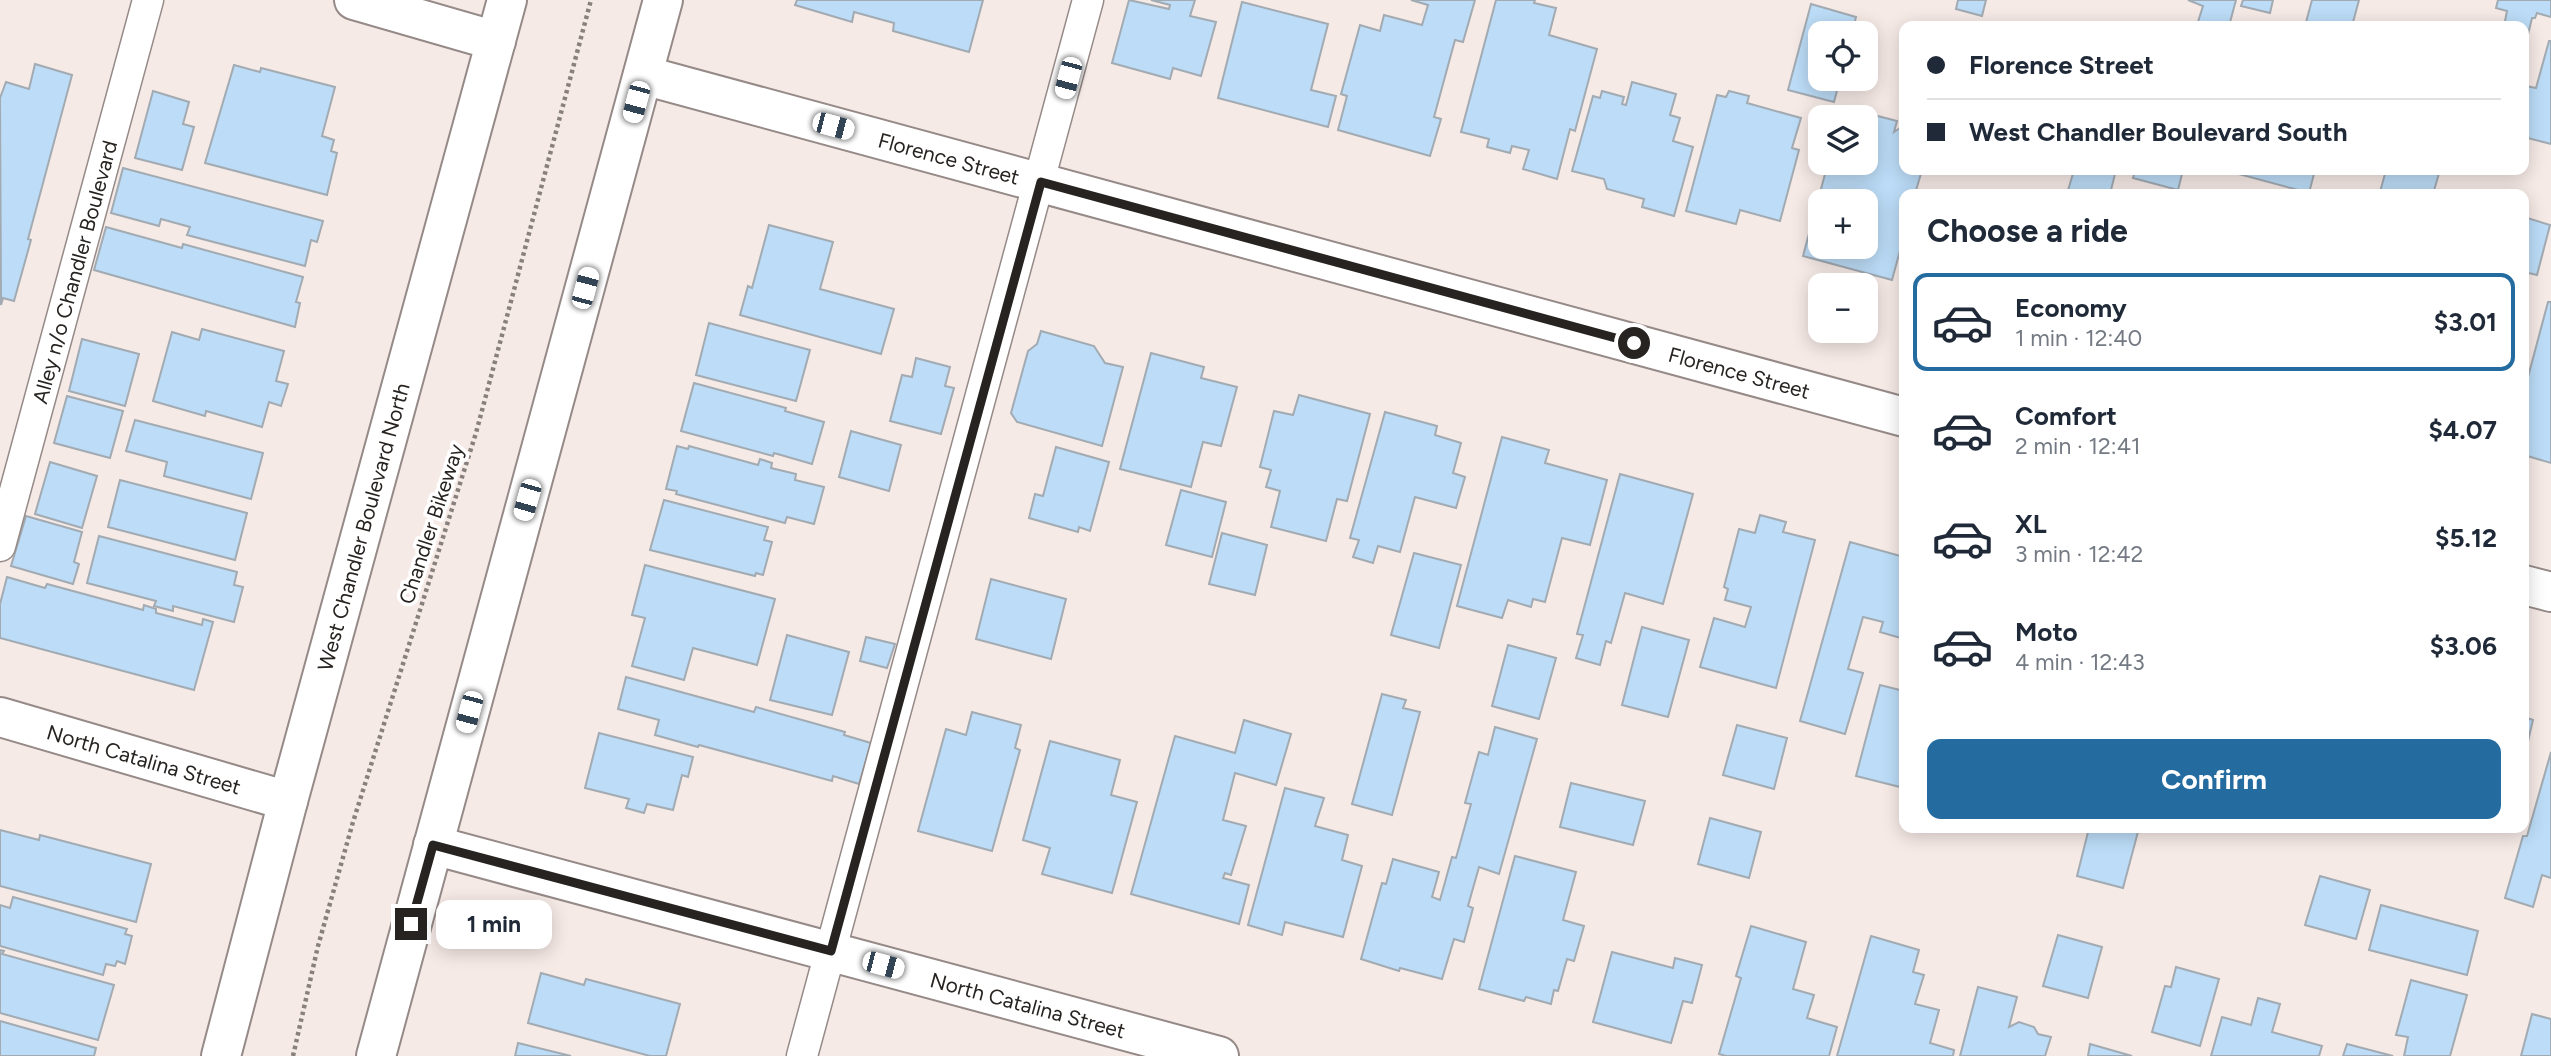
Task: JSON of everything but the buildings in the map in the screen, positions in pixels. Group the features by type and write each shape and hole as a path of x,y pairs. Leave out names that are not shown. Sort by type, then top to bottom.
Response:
{"street":[{"path":"354,0 496,41"},
{"name":"West Chandler Boulevard North","path":"220,1056 507,0"},
{"path":"376,1056 663,0"},
{"name":"Florence Street","path":"643,75 1899,415"},
{"path":"2529,586 2551,592"},
{"name":"North Catalina Street","path":"0,717 288,801"},
{"name":"North Catalina Street","path":"433,845 1219,1056"}],"lane":[{"name":"Alley n/o Chandler Boulevard","path":"0,546 148,0"},
{"path":"802,1056 1041,182 1088,0"}],"path":[{"name":"Chandler Bikeway","path":"293,1056 318,946 353,822 476,433 592,0"}],"route":[{"path":"411,924 433,845 831,951 1041,182 1634,343"}]}
